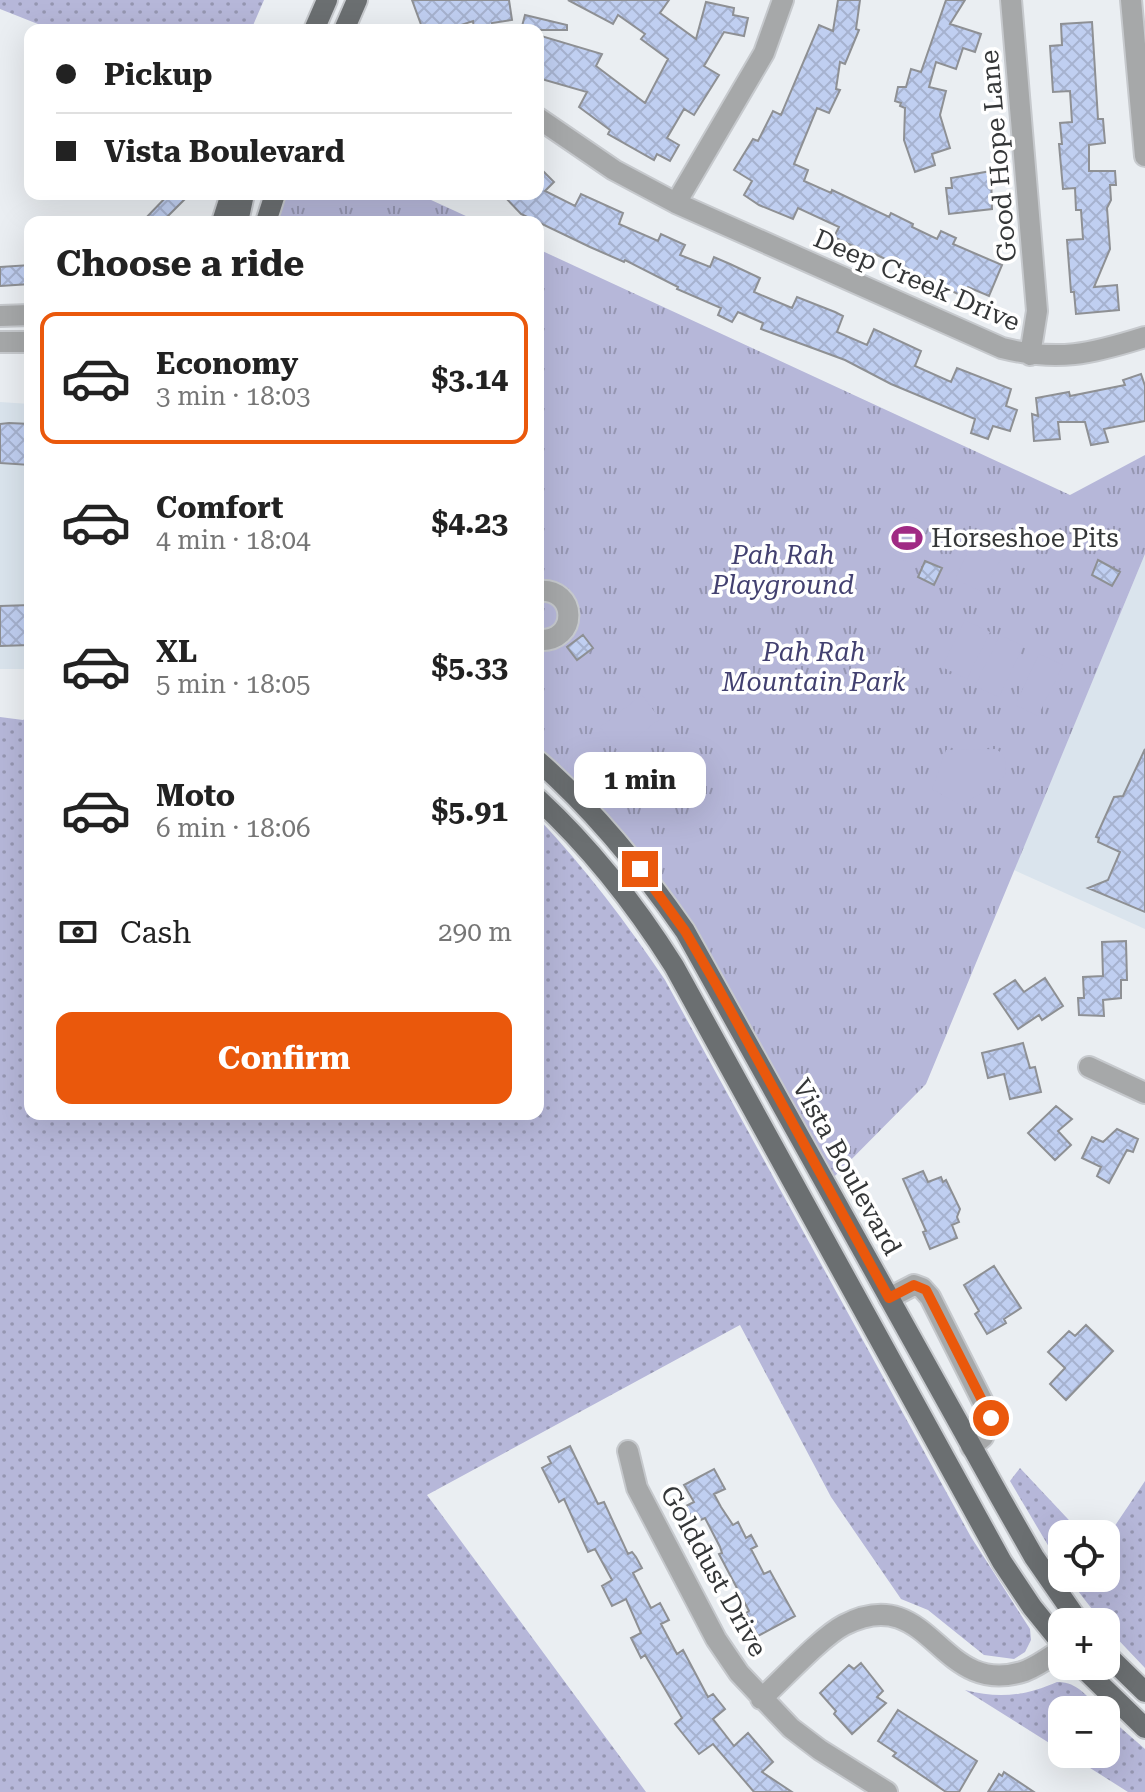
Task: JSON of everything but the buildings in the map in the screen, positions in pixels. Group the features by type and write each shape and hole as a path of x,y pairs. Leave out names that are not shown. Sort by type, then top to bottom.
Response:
{"main road":[{"path":"317,24 327,0"},
{"path":"347,24 357,0"},
{"name":"Vista Boulevard","path":"544,767 624,848 685,931 971,1447 1034,1557 1069,1608"},
{"name":"Vista Boulevard","path":"544,804 572,830 605,868 645,919 674,966 1002,1562 1048,1628"},
{"path":"1120,1668 1145,1692"},
{"path":"1095,1680 1145,1728"}],"street":[{"path":"676,203 764,53 783,0"},
{"name":"Good Hope Lane","path":"1011,0 1037,311 1030,355"},
{"path":"1131,0 1145,156"},
{"name":"Deep Creek Drive","path":"544,122 614,170 676,203 1002,348 1030,355 1078,355 1145,337"},
{"path":"0,316 24,315"},
{"path":"0,342 24,342"},
{"path":"544,591 559,595 565,602 569,619 561,634 544,641"},
{"path":"1089,1067 1145,1093"},
{"path":"889,1298 914,1285 926,1290 930,1297 991,1418 983,1437 971,1447"},
{"name":"Golddust Drive","path":"628,1451 637,1488 716,1639 761,1699 820,1750 887,1792"},
{"path":"761,1699 837,1629 872,1616 899,1617 911,1622 961,1666 986,1674 1029,1670 1048,1657"}],"shaded area":[{"path":"0,402 24,404 24,669 0,669"},
{"path":"1145,554 1145,929 1014,870"}],"green space":[{"path":"0,0 264,0 254,24 38,24 0,9"},
{"path":"270,200 431,200 466,216 266,216"},
{"name":"Pah Rah Mountain Park","path":"544,252 1070,495 1145,455 1145,554 926,1084 828,1183 707,966 544,764"},
{"name":"Horseshoe Pits","path":"904,513 929,525 910,563 885,551"},
{"path":"978,530 1008,544 984,593 955,579"},
{"path":"965,620 990,632 967,679 942,667"},
{"path":"1000,635 1023,646 999,697 975,686"},
{"path":"1039,654 1063,665 1038,716 1015,705"},
{"path":"642,695 660,719 618,751 600,727"},
{"path":"0,717 23,720 24,1120 544,1120 544,825 605,896 665,980 971,1537 1030,1629 1031,1640 1025,1652 1014,1659 984,1655 928,1610 901,1599 831,1497 740,1325 427,1495 646,1792 0,1792"},
{"path":"996,749 1005,761 1005,776 962,806 932,789 946,750"},
{"path":"1020,1468 1069,1520 1048,1520 1048,1545 1010,1481"},
{"path":"1145,1481 1145,1668 1120,1642 1120,1608 1091,1608 1079,1592 1120,1592 1119,1520"},
{"path":"1064,1682 1087,1696 1048,1696 1048,1742 965,1690 989,1695 1012,1695"},
{"path":"1120,1727 1145,1749 1145,1792 1128,1792 1090,1768 1120,1768"}],"place":[{"name":"Horseshoe Pits","path":"907,538"}],"route":[{"path":"640,869 685,931 717,986 889,1298 914,1285 926,1290 991,1418"}],"park label":[{"name":"Pah Rah Playground","path":"783,570"}]}
